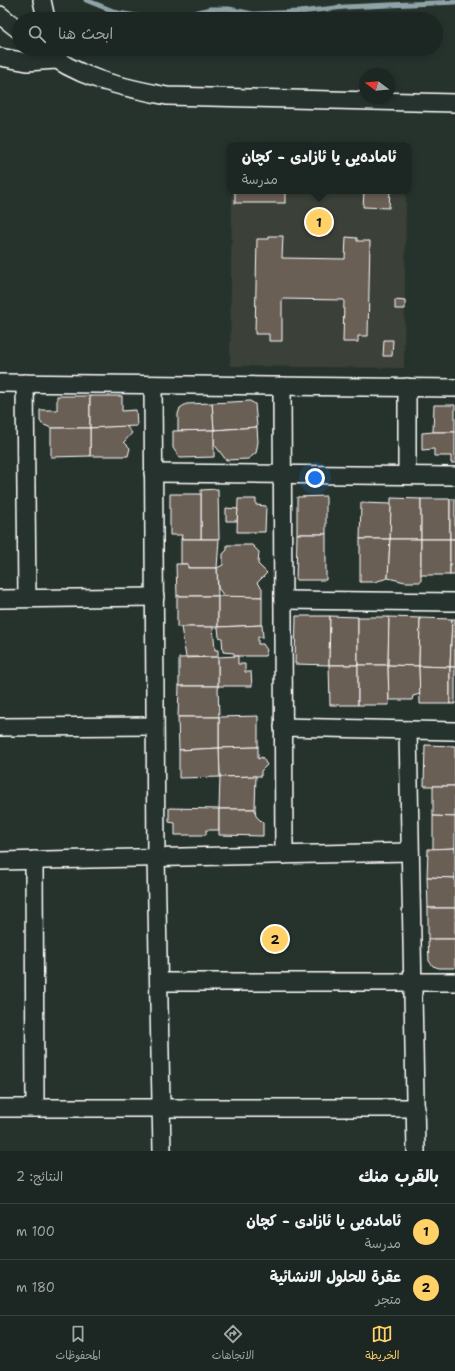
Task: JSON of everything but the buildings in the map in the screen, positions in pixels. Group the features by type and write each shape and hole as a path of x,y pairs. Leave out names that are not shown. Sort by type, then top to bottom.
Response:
{"street":[{"path":"42,0 45,12"},
{"path":"0,14 12,24"},
{"path":"0,58 27,62 51,56"},
{"path":"56,56 85,75 120,86 167,96 455,103"},
{"path":"0,383 455,388"},
{"path":"26,383 27,597"},
{"path":"153,385 156,857 162,1151"},
{"path":"282,386 284,855"},
{"path":"407,387 408,475"},
{"path":"154,473 455,476"},
{"path":"0,599 27,597 154,597"},
{"path":"283,600 455,602"},
{"path":"0,727 155,726"},
{"path":"283,727 455,731"},
{"path":"408,730 416,1151"},
{"path":"0,861 410,852"},
{"path":"34,860 35,1108"},
{"path":"159,982 455,982"},
{"path":"0,1108 416,1108"}],"shaded area":[{"path":"232,194 406,194 404,368 230,366"}],"waterway":[{"path":"86,0 116,12"},
{"path":"299,12 345,7 455,2"},
{"path":"198,12 210,9 229,9 243,12"}],"place":[{"name":"ئامادەیی یا ئازادی - کچان","path":"319,222"},
{"name":"عقرة للحلول الانشائیة","path":"275,939"}]}
